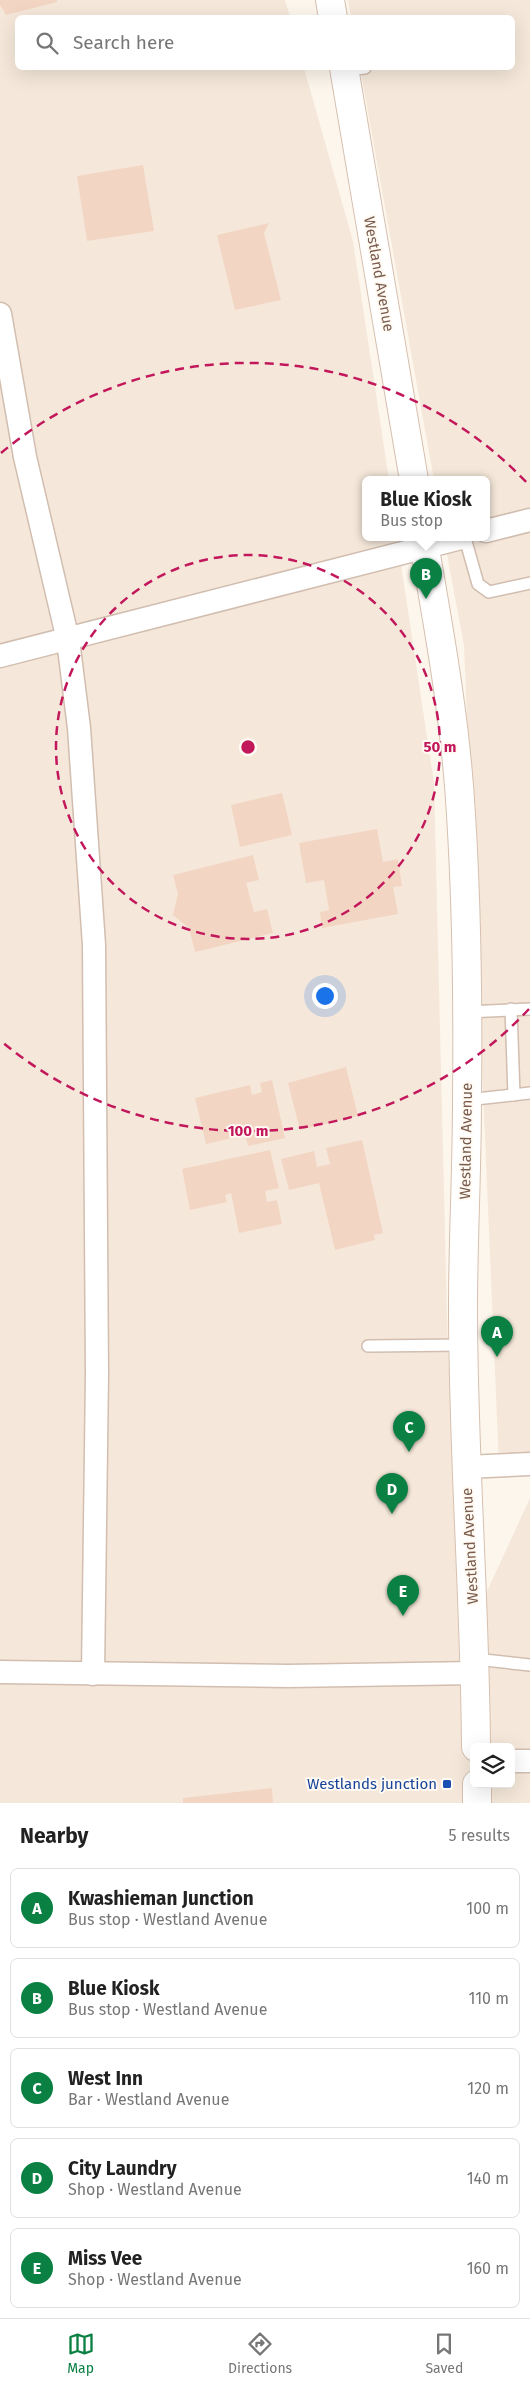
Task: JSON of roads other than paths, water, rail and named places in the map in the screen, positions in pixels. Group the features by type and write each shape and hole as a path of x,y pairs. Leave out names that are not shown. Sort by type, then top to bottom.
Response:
{"street":[{"path":"330,0 332,15"},
{"name":"Westland Avenue","path":"351,70 413,476"},
{"path":"0,314 24,457 68,640 79,728 94,945 97,1374 93,1674"},
{"path":"490,531 530,520"},
{"path":"0,656 68,640 424,542"},
{"name":"Westland Avenue","path":"424,542 440,636 460,796 467,1012 464,1345 466,1467 475,1666 476,1743"},
{"path":"466,1467 530,1464"},
{"path":"0,1672 288,1676 475,1666"},
{"path":"515,1761 530,1761"},
{"path":"477,1788 477,1803"}],"lane":[{"path":"464,541 478,584 489,592 530,583"},
{"path":"511,1009 514,1094"},
{"path":"467,1012 530,1009"},
{"path":"467,1100 530,1093"},
{"path":"368,1346 464,1345"},
{"path":"475,1666 530,1665"}],"place":[{"name":"Blue Kiosk","path":"426,599"},
{"name":"Kwashieman Junction","path":"497,1357"},
{"name":"West Inn","path":"409,1452"},
{"name":"City Laundry","path":"392,1514"},
{"name":"Miss Vee","path":"403,1616"},
{"name":"Westlands junction","path":"447,1784"}]}
